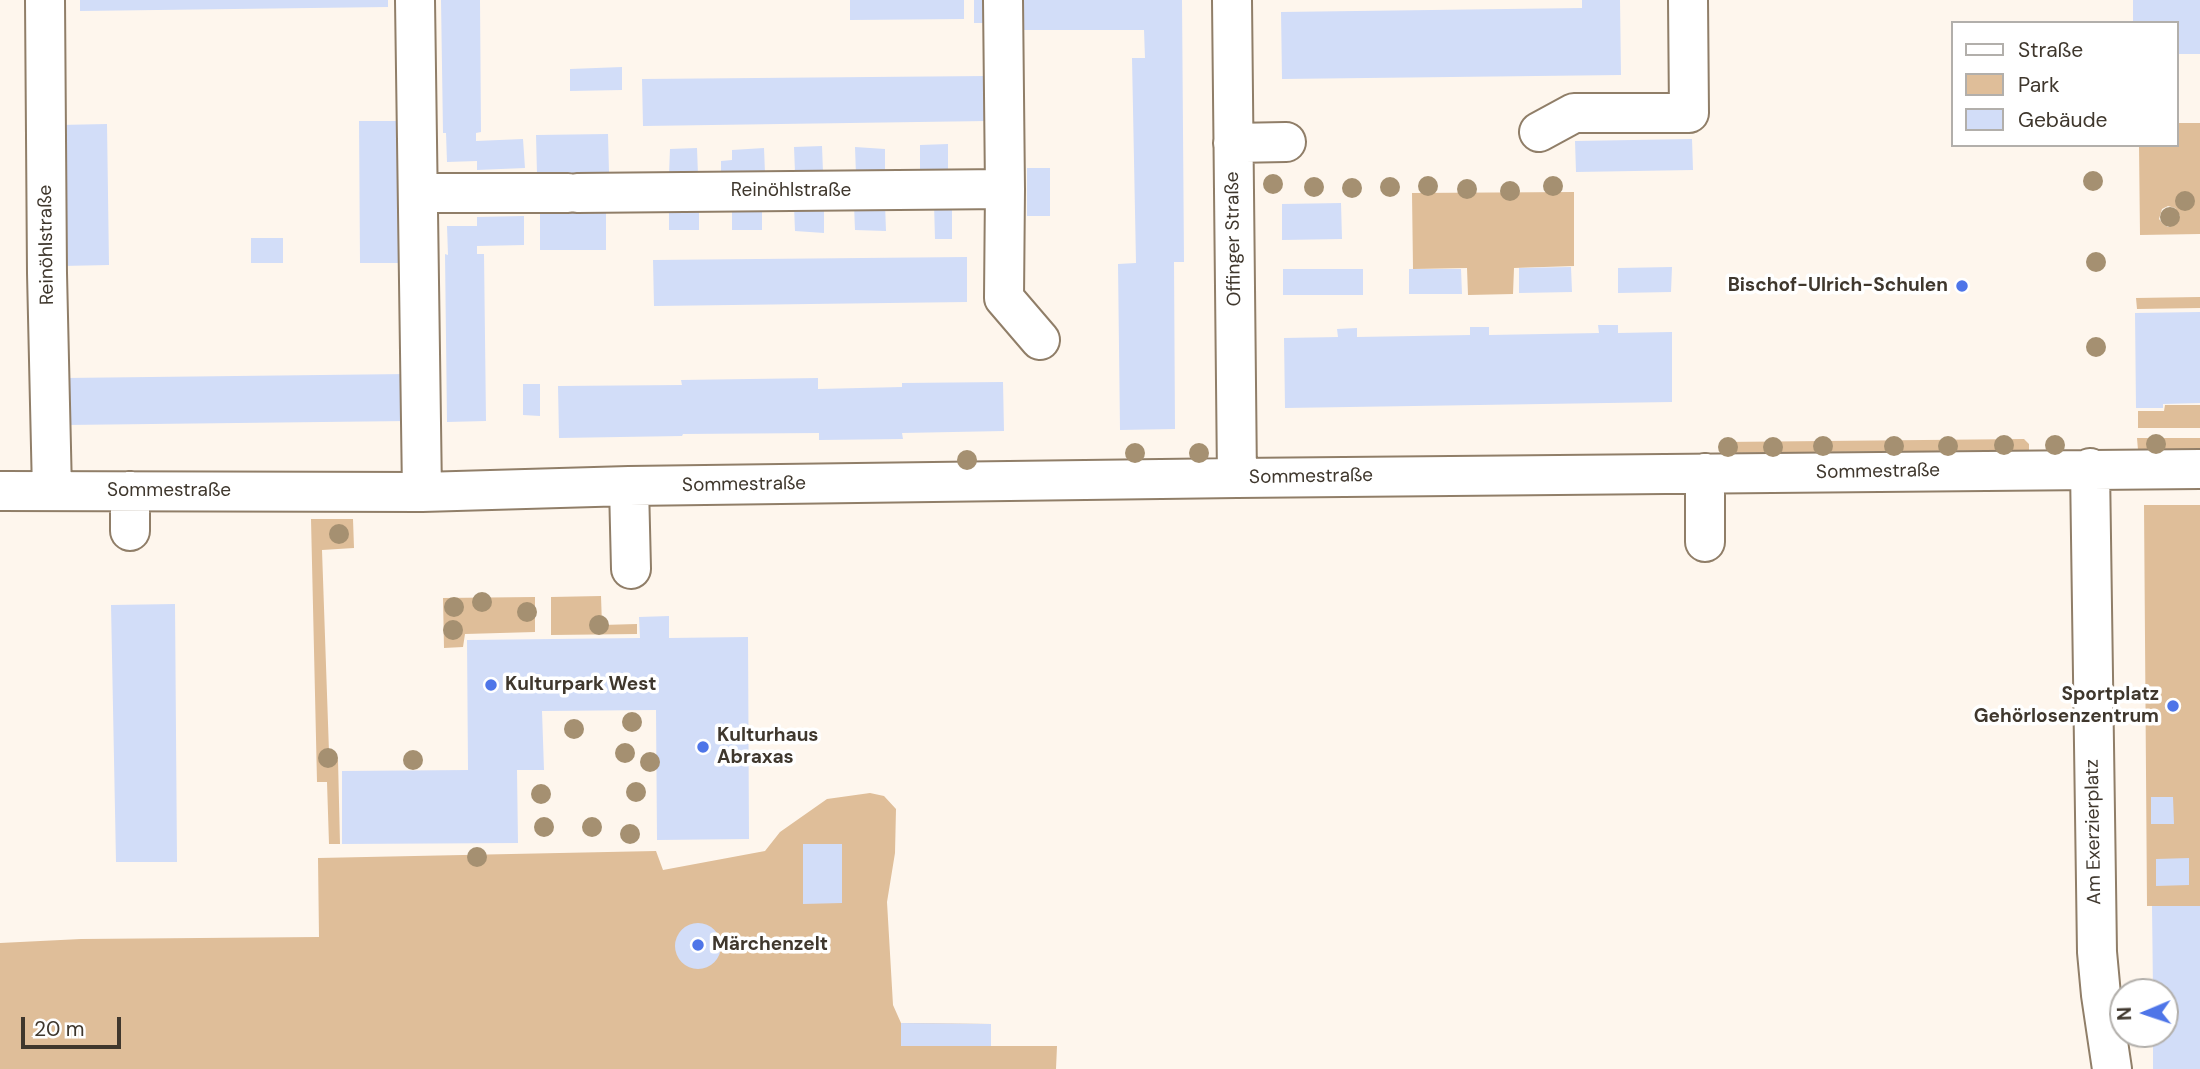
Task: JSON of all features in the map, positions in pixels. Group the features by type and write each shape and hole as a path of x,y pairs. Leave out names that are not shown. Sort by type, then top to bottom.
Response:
{"street":[{"name":"Reinöhlstraße","path":"45,0 52,491"},
{"path":"415,0 422,492"},
{"path":"1003,0 1004,298 1040,340"},
{"name":"Offinger Straße","path":"1232,0 1237,478"},
{"path":"1539,132 1574,113 1689,113 1688,0"},
{"path":"1233,143 1286,142"},
{"name":"Reinöhlstraße","path":"418,193 1005,189"},
{"name":"Am Exerzierplatz","path":"2090,468 2096,944 2112,1069"},
{"name":"Sommestraße","path":"0,491 422,492 629,486 2200,468"},
{"path":"1705,473 1705,542"},
{"path":"629,486 631,569"},
{"path":"130,491 130,531"}],"green space":[{"path":"2179,123 2200,123 2200,234 2140,235 2139,147 2179,147","holes":["2168,206 2175,208 2180,216 2175,225 2168,227 2159,219 2162,209"]},
{"path":"1574,192 1574,266 1514,268 1513,294 1468,295 1467,268 1413,269 1412,193"},
{"path":"2200,297 2200,308 2137,309 2136,298"},
{"path":"2165,405 2200,405 2200,428 2138,428 2138,411 2164,411"},
{"path":"2137,438 2200,438 2200,449 2138,450"},
{"path":"2024,439 2029,444 2029,450 1723,453 1723,442"},
{"name":"Sportplatz Gehörlosenzentrum","path":"2144,505 2200,505 2200,906 2147,906"},
{"path":"311,519 353,519 354,548 322,550 329,752 338,760 340,844 329,844 327,782 317,782"},
{"path":"601,596 602,625 637,624 637,634 551,635 551,597"},
{"path":"535,597 535,632 465,634 463,647 444,648 443,598"},
{"path":"870,793 884,796 896,809 895,853 887,902 893,1005 901,1023 991,1024 991,1046 1057,1046 1056,1069 0,1069 0,943 81,939 319,937 318,858 656,851 663,870 765,851 780,832 827,799"}],"building":[{"path":"80,0 388,0 388,7 80,11"},
{"path":"441,0 480,0 481,132 476,133 476,141 523,139 525,168 477,170 477,161 447,162 446,133 443,133"},
{"path":"850,0 964,0 964,19 850,20"},
{"path":"974,0 988,0 988,23 974,23"},
{"path":"1017,0 1182,0 1184,262 1174,262 1175,429 1120,430 1118,264 1136,263 1132,58 1145,58 1144,30 1017,30"},
{"path":"1582,0 1620,0 1621,75 1282,79 1281,12 1582,8"},
{"path":"2133,0 2200,0 2200,54 2179,54 2179,21 2133,21"},
{"path":"622,67 622,90 570,91 570,69"},
{"path":"986,76 987,121 643,126 642,79"},
{"path":"359,121 406,121 407,263 360,263"},
{"path":"107,124 109,265 62,266 59,125"},
{"path":"608,134 609,172 596,172 597,183 572,183 572,173 537,174 536,135"},
{"path":"1692,139 1693,170 1576,172 1575,141"},
{"path":"948,144 948,172 920,173 920,145"},
{"path":"822,146 823,172 795,172 794,147"},
{"path":"855,147 885,149 885,174 856,175"},
{"path":"697,148 698,175 669,175 670,149"},
{"path":"764,148 765,173 721,175 721,161 732,160 732,150"},
{"path":"1027,168 1050,168 1050,216 1027,216"},
{"path":"1341,203 1342,239 1282,240 1282,204"},
{"path":"885,204 886,231 855,230 854,205"},
{"path":"934,204 952,204 952,239 935,239"},
{"path":"669,205 699,206 699,230 669,230"},
{"path":"732,205 762,205 762,230 732,230"},
{"path":"824,205 824,233 795,231 794,206"},
{"path":"606,210 606,250 540,250 540,211"},
{"path":"524,216 524,245 477,246 477,254 484,254 486,421 447,422 447,226 477,226 477,217"},
{"path":"251,238 283,238 283,263 251,263"},
{"path":"967,257 967,302 654,306 653,260"},
{"path":"1571,267 1572,292 1519,293 1519,268"},
{"path":"1672,267 1671,292 1618,293 1618,268"},
{"path":"1283,269 1363,269 1363,295 1283,295"},
{"path":"1409,269 1461,269 1462,294 1409,294"},
{"path":"2200,312 2200,403 2163,404 2163,408 2136,408 2135,313"},
{"path":"1598,325 1618,325 1618,333 1672,332 1672,402 1285,408 1284,338 1338,337 1337,329 1357,328 1357,337 1470,335 1470,327 1489,327 1489,335 1599,333"},
{"path":"407,374 408,421 66,425 65,378"},
{"path":"818,378 818,389 902,387 902,383 1003,382 1004,431 902,433 903,439 819,440 819,433 559,438 558,386 682,385 681,380"},
{"path":"523,384 540,384 540,416 523,415"},
{"path":"175,604 177,862 116,862 111,605"},
{"name":"Kulturhaus Abraxas","path":"669,616 669,638 748,637 749,839 657,840 656,710 542,711 544,770 517,770 518,843 342,844 342,771 468,770 467,640 640,638 639,617"},
{"path":"2151,797 2173,797 2174,824 2151,824"},
{"path":"803,844 842,844 842,903 803,904"},
{"path":"2189,858 2189,885 2156,886 2156,859"},
{"path":"2152,906 2200,906 2200,1069 2153,1069 2153,1048 2179,1048 2179,978 2153,978"},
{"name":"Märchenzelt","path":"698,923 714,930 721,946 714,962 698,969 682,962 675,946 682,930"},
{"path":"901,1023 991,1024 991,1046 901,1046"}],"place":[{"name":"Bischof-Ulrich-Schulen","path":"1962,286"},
{"name":"Kulturpark West","path":"491,685"},
{"name":"Sportplatz Gehörlosenzentrum","path":"2173,706"},
{"name":"Kulturhaus Abraxas","path":"703,747"},
{"name":"Märchenzelt","path":"698,945"}]}
